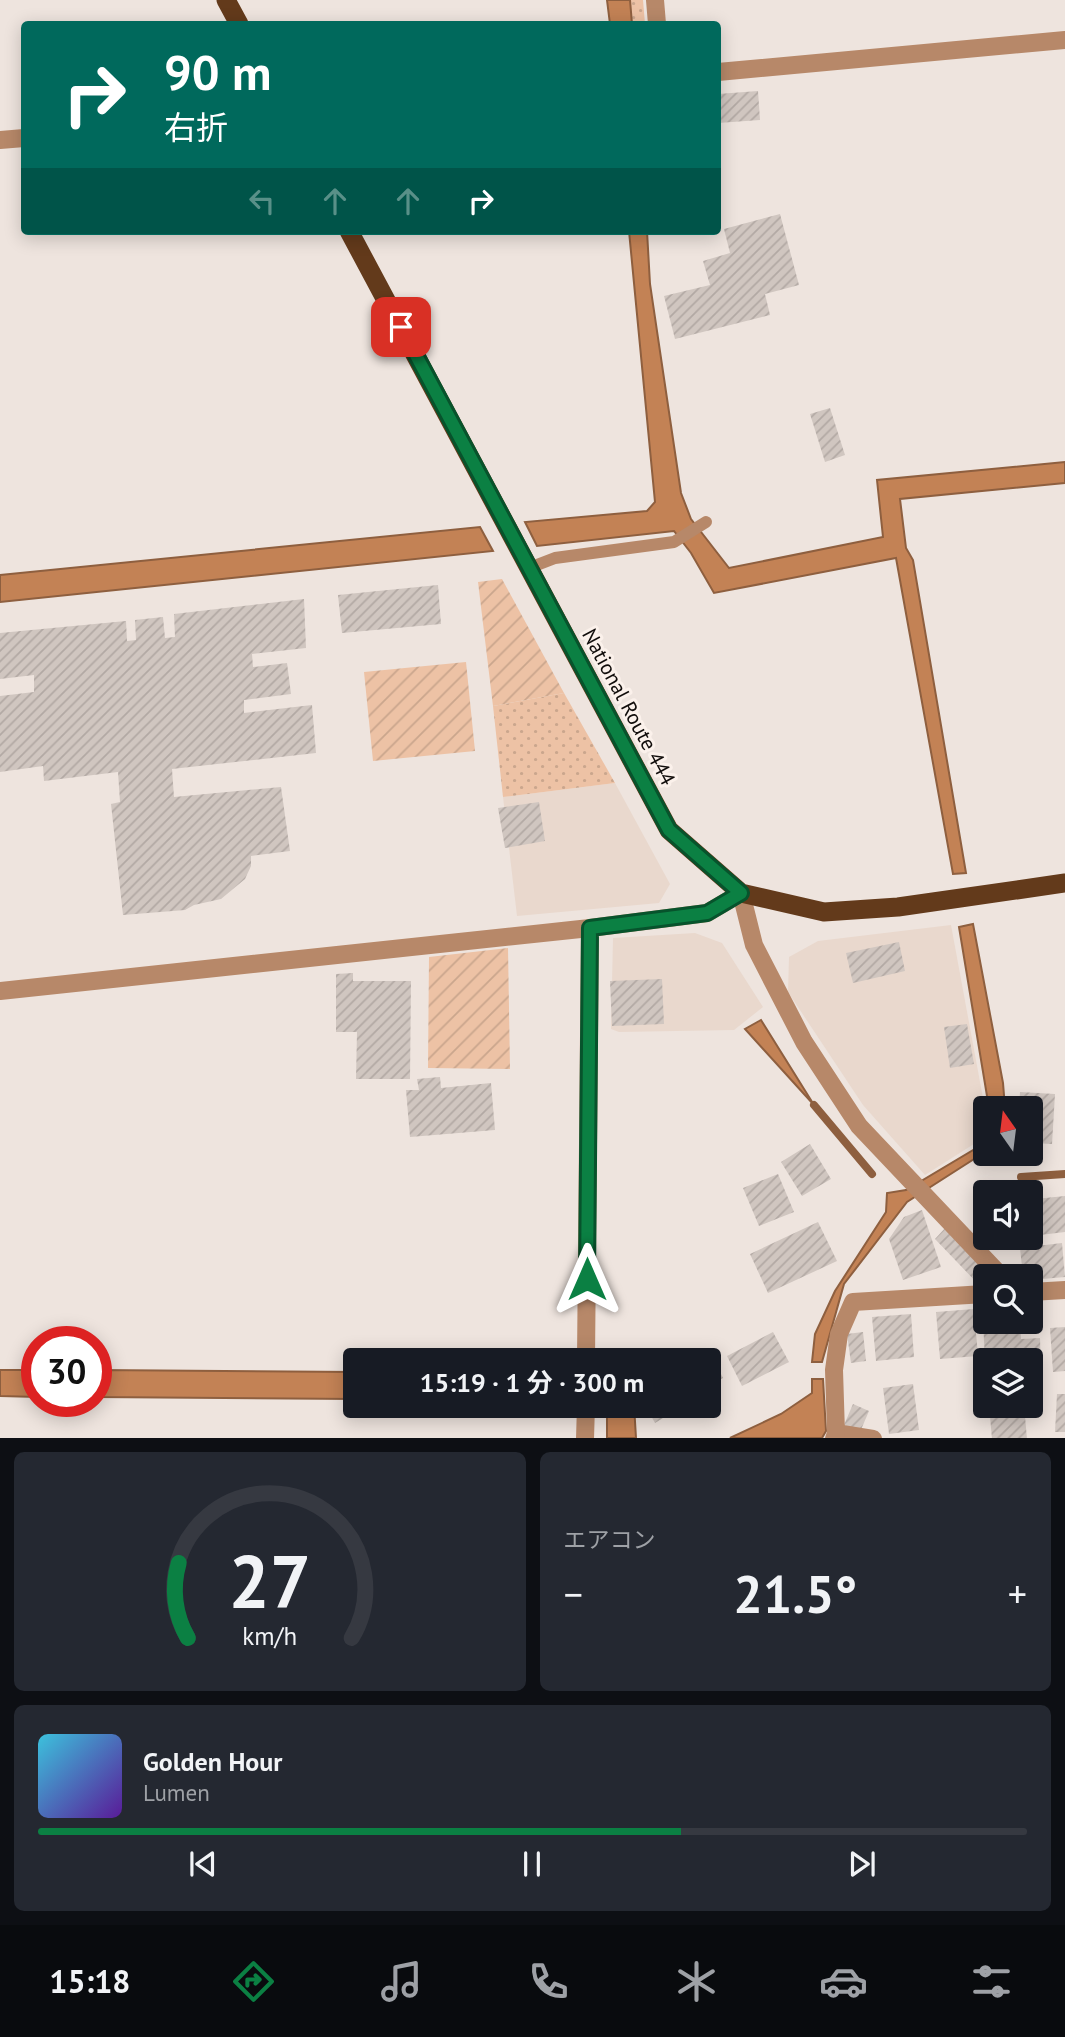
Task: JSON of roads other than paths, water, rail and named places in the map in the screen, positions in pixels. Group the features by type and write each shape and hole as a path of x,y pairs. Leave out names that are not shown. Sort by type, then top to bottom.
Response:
{"highway":[{"path":"226,0 237,21"},
{"name":"National Route 444","path":"351,235 669,830 741,893 824,912 898,907 1065,883"}],"street":[{"path":"655,0 657,21"},
{"path":"721,72 1065,40"},
{"path":"0,140 21,138"},
{"path":"0,991 707,913 741,893 754,945 804,1042 859,1126 991,1264"},
{"path":"586,1348 590,928"},
{"path":"1043,1291 1065,1290"},
{"path":"873,1438 835,1436 834,1370 839,1334 853,1301 973,1295"},
{"path":"585,1438 586,1418"}],"lane":[{"path":"529,568 555,558 674,542 706,522"}],"waterway":[{"path":"814,1105 872,1174"},
{"path":"1021,1177 1065,1174"}]}
